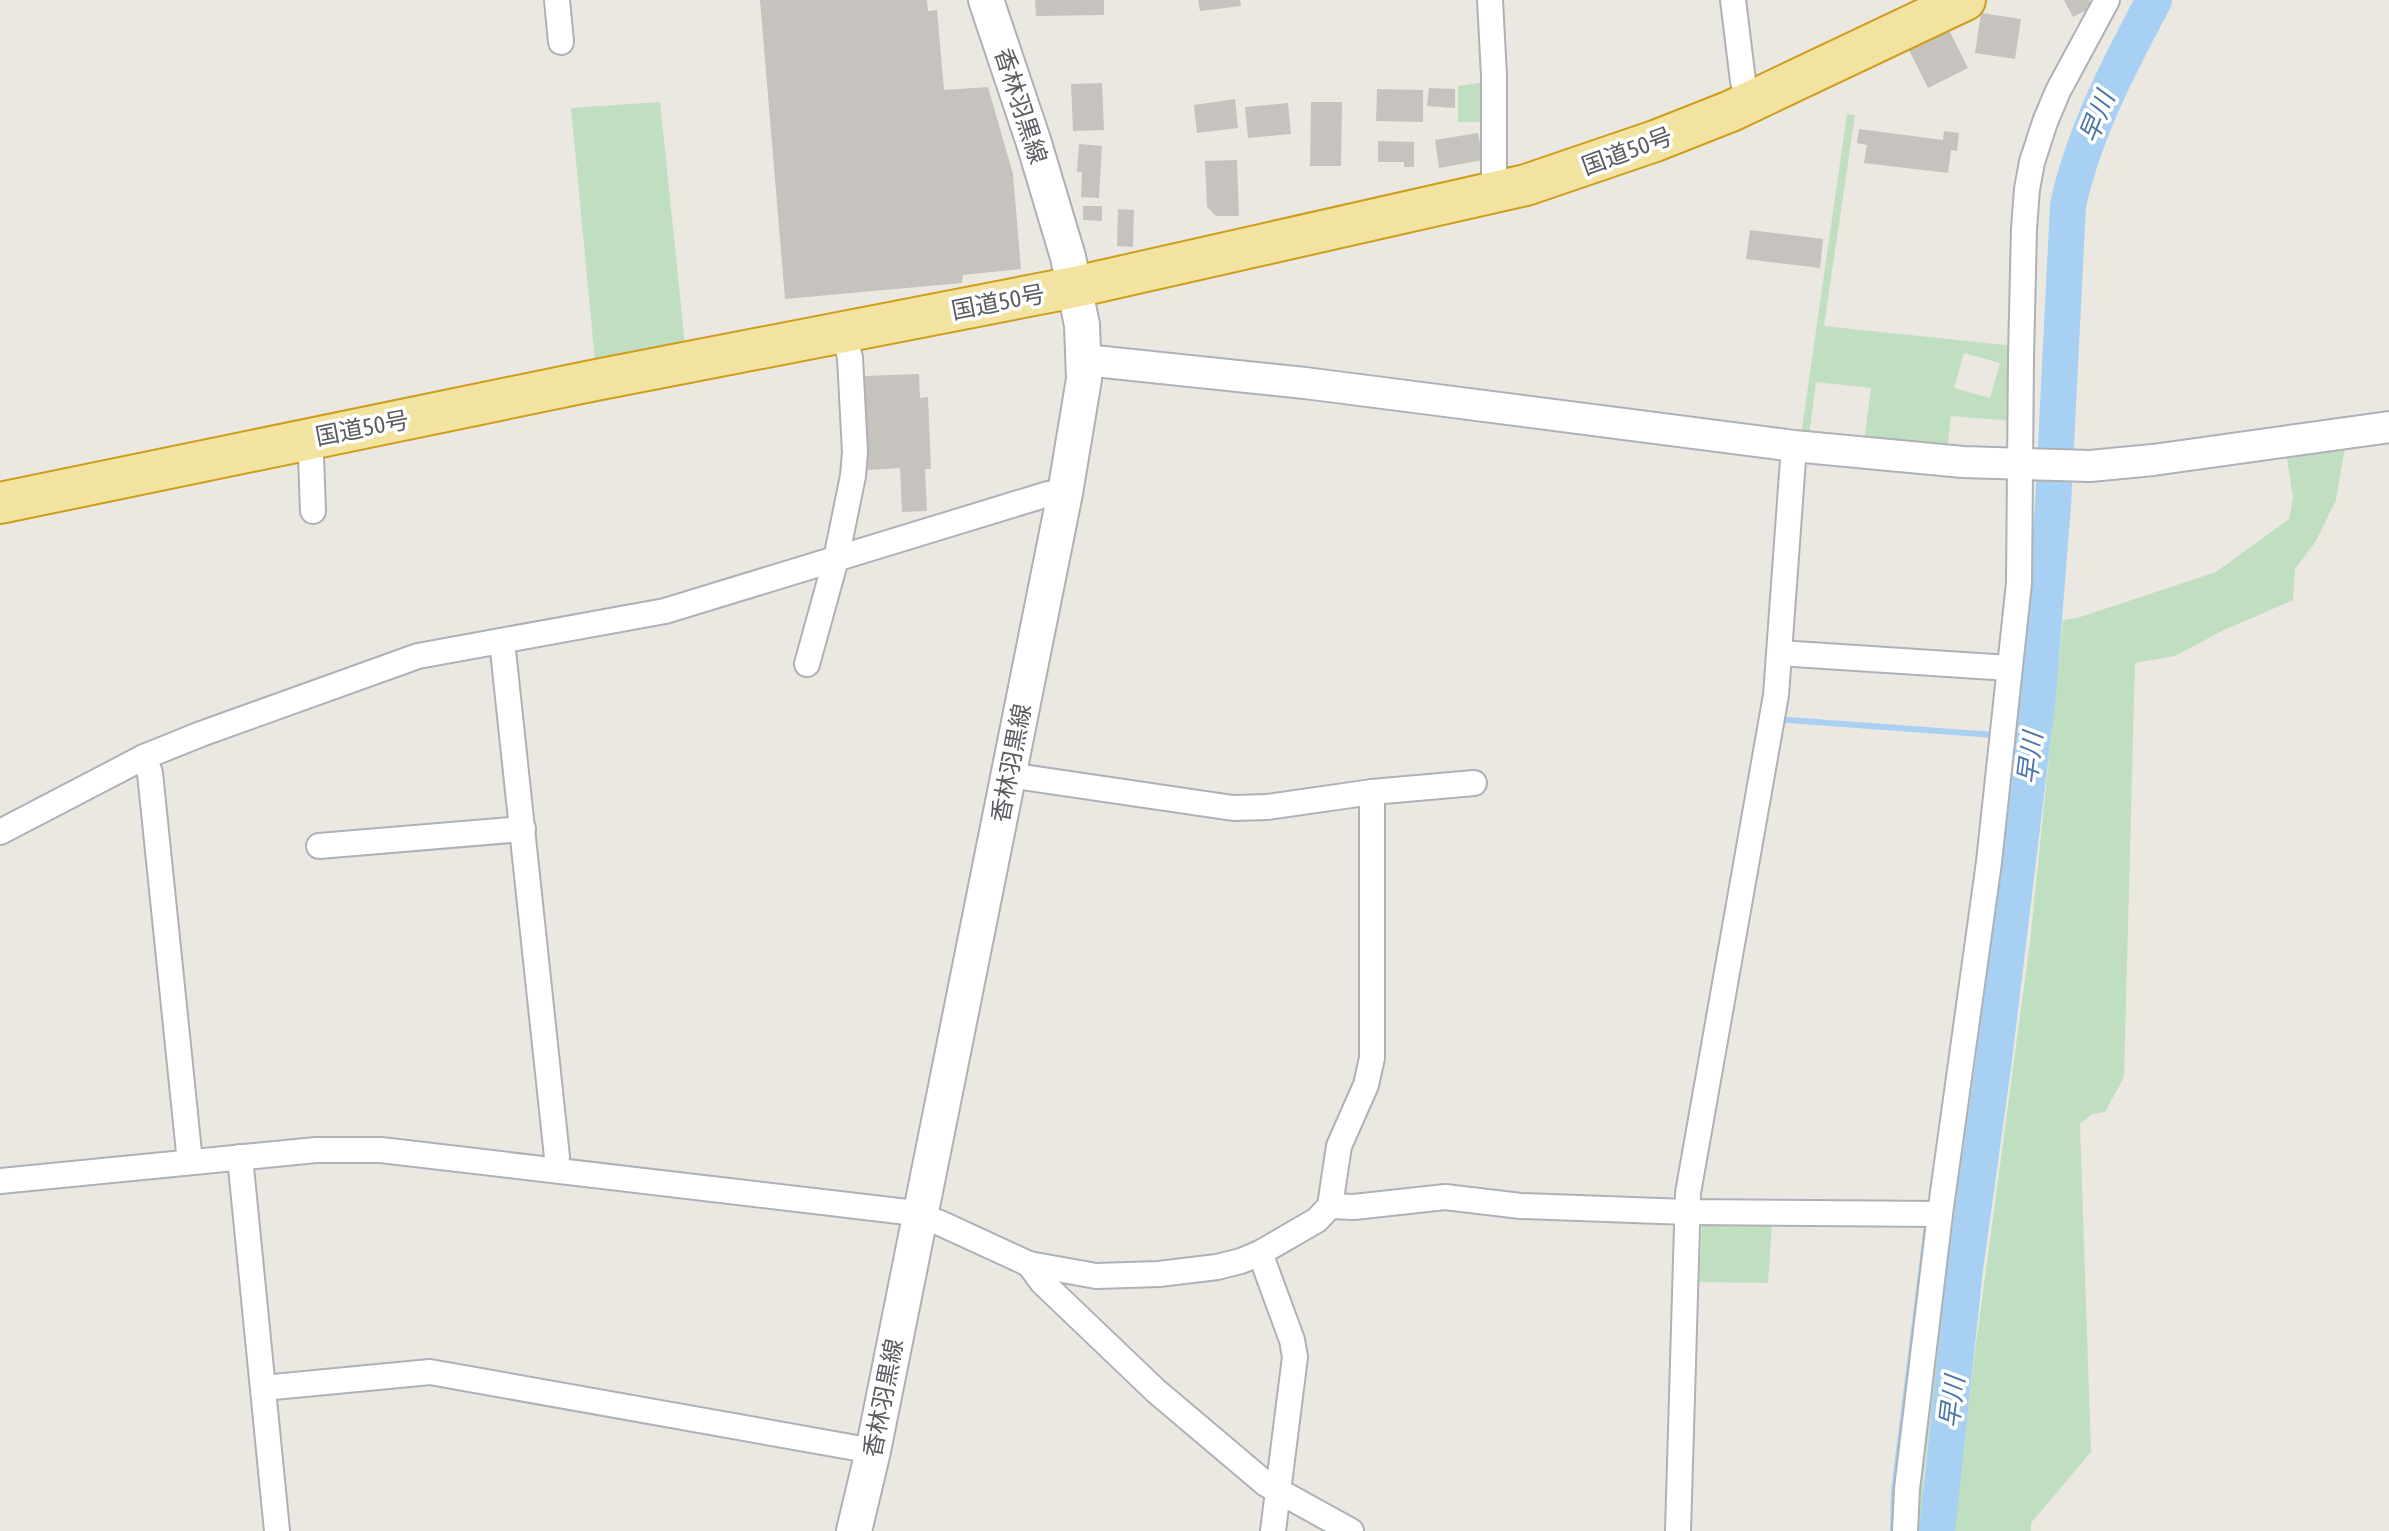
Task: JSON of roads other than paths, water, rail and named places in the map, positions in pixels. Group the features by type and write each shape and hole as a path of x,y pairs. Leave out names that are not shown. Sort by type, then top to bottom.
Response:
{"highway":[{"name":"国道50号","path":"0,503 591,381 1075,287 1494,193 1567,173 1749,103 1965,0"}],"main road":[{"name":"香林羽黒線","path":"854,1531 873,1451 1065,493 1085,360 1082,325 1068,257 986,0"}],"street":[{"path":"557,0 561,42"},
{"path":"1490,0 1494,76 1494,193"},
{"path":"1733,0 1743,81 1749,103"},
{"path":"1905,1531 1907,1489 1940,1214 1989,862 2019,583 2024,465 2024,229 2032,162 2058,91 2107,0"},
{"path":"807,664 836,559 853,476 855,452 850,358 844,332"},
{"path":"1085,360 1305,383 1794,446 1963,462 2079,466 2153,460 2389,427"},
{"path":"308,439 313,511"},
{"path":"1678,1531 1688,1193 1776,695 1794,446"},
{"path":"0,832 144,757 398,662 665,611 1048,494 1065,493"},
{"path":"502,641 557,1157 555,1170"},
{"path":"1779,653 2009,668"},
{"path":"144,757 150,773 190,1162"},
{"path":"1009,775 1233,808 1267,807 1372,792 1474,783"},
{"path":"0,1181 240,1157 341,1149 381,1150 907,1212 1029,1264 1096,1276 1132,1276 1217,1267 1241,1261 1317,1220 1330,1206 1339,1146 1366,1085 1372,1058 1372,792"},
{"path":"319,846 523,829"},
{"path":"240,1157 277,1531"},
{"path":"1330,1206 1354,1207 1445,1197 1521,1206 1687,1212 1940,1214"},
{"path":"1260,1253 1292,1340 1295,1357 1273,1531"},
{"path":"1029,1264 1042,1282 1156,1391 1266,1484 1351,1531"},
{"path":"263,1388 430,1372 873,1451"}],"waterway":[{"name":"早川","path":"1937,1531 1965,1269 2038,695 2053,505 2068,205 2093,125 2154,0"},
{"path":"2026,695 2038,695"},
{"path":"1781,723 1788,720 1994,735"},
{"path":"1893,1531 1894,1491 1927,1225"}]}
